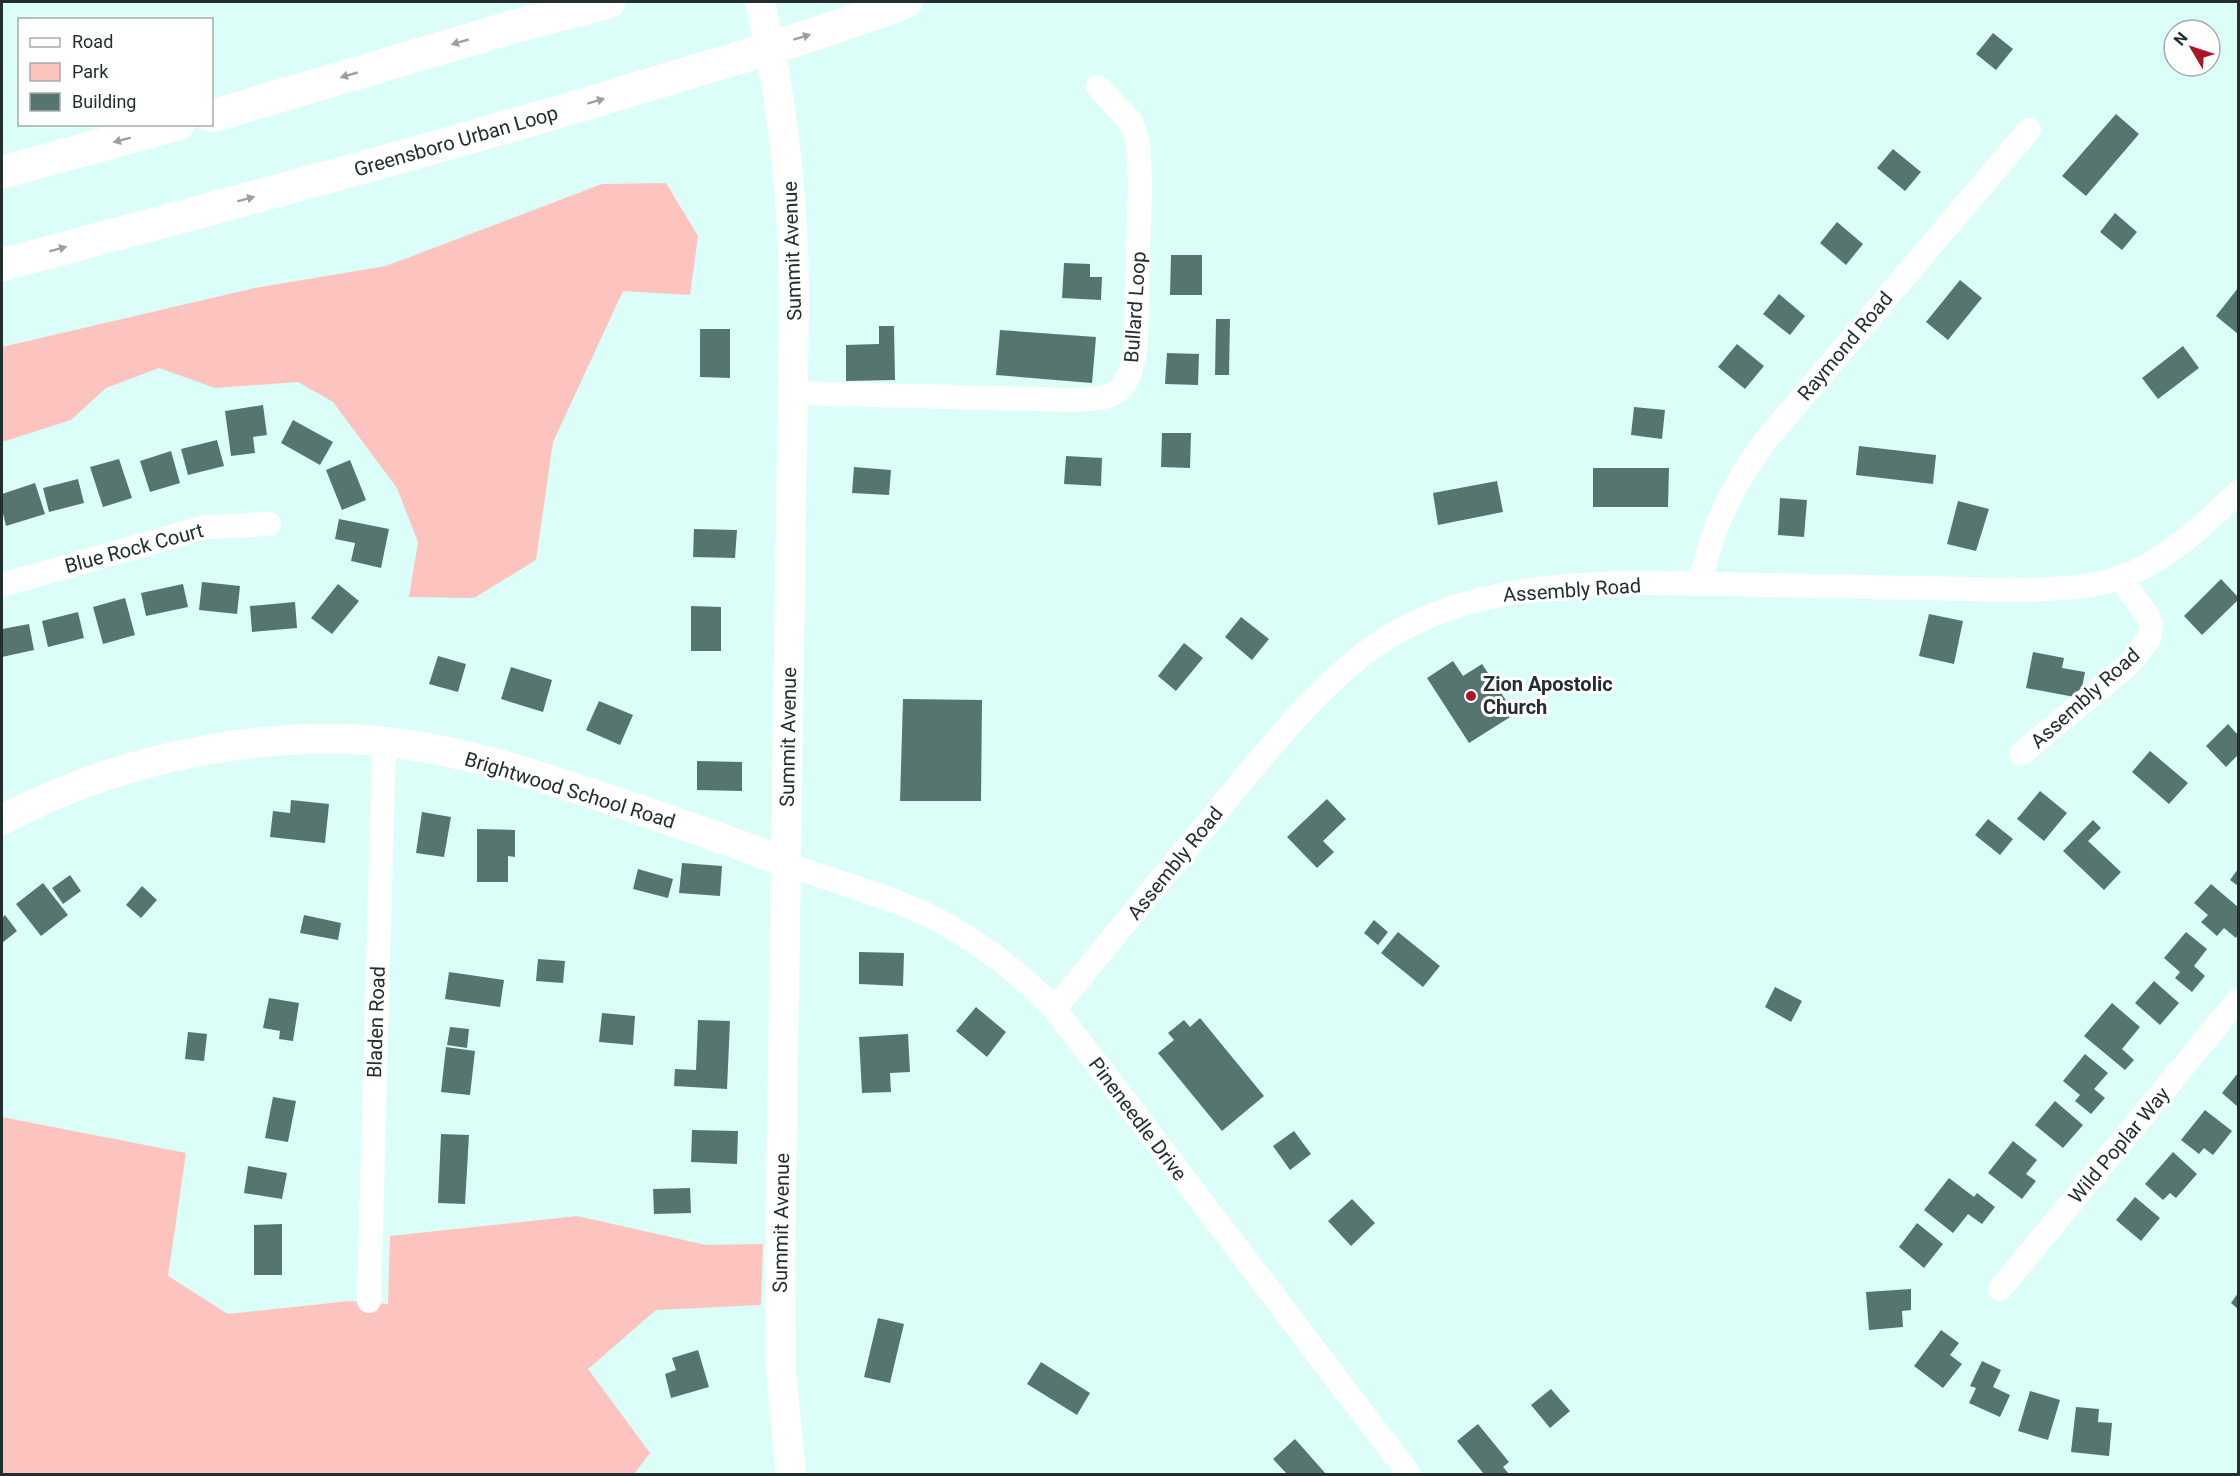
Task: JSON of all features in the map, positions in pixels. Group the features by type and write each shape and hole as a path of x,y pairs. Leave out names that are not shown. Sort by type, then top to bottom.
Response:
{"highway":[{"path":"516,26 582,2"},
{"path":"213,116 516,26 609,2"},
{"name":"Greensboro Urban Loop","path":"2,265 554,114 733,59 896,5 918,2"},
{"path":"2,172 171,126"}],"main road":[{"name":"Summit Avenue","path":"760,2 781,106 794,225 780,1262 781,1371 791,1474"},
{"name":"Brightwood School Road","path":"2,820 43,798 115,773 192,752 267,741 347,739 384,742 460,755 519,770 655,815 786,863"}],"street":[{"name":"Bullard Loop","path":"793,393 1073,400 1100,399 1117,393 1126,383 1132,369 1136,345 1140,181 1138,141 1131,122 1098,87"},
{"name":"Raymond Road","path":"1700,584 1707,552 1726,502 1744,470 1766,440 2029,130"},
{"name":"Assembly Road","path":"1055,1009 1230,795 1320,694 1376,645 1404,628 1436,613 1497,595 1566,587 1700,584 2018,590 2079,587 2120,578 2157,559 2176,546 2238,492"},
{"name":"Blue Rock Court","path":"2,585 206,527 269,524"},
{"name":"Assembly Road","path":"2021,754 2128,665 2149,639 2151,626 2147,614 2120,578"},
{"name":"Bladen Road","path":"369,1301 384,742"},
{"name":"Pineneedle Drive","path":"786,863 894,901 956,929 1008,966 1055,1009 1409,1474"},
{"name":"Wild Poplar Way","path":"2000,1289 2238,1002"}],"green space":[{"path":"666,183 698,236 690,295 623,291 553,442 536,560 474,598 409,597 418,542 397,488 333,402 298,382 215,388 159,368 106,388 71,420 2,442 2,347 255,288 386,266 602,184"},
{"path":"2,1117 186,1153 168,1276 228,1314 350,1301 388,1304 390,1236 577,1216 706,1245 763,1244 761,1305 656,1310 588,1369 650,1453 634,1474 2,1474"}],"building":[{"path":"1993,33 2013,49 1996,70 1976,54"},
{"path":"2116,114 2139,134 2086,196 2062,176"},
{"path":"1893,149 1921,172 1905,191 1877,168"},
{"path":"2115,213 2137,232 2122,250 2100,232"},
{"path":"1837,222 1863,244 1846,265 1820,243"},
{"path":"1171,255 1202,255 1202,295 1170,295"},
{"path":"1064,263 1090,264 1090,277 1102,277 1101,300 1062,298"},
{"path":"1960,280 1982,298 1948,340 1926,322"},
{"path":"2238,288 2238,334 2216,316"},
{"path":"1779,294 1805,316 1790,335 1763,314"},
{"path":"1216,319 1230,319 1229,375 1215,375"},
{"path":"879,326 894,326 895,380 846,381 846,345 879,344"},
{"path":"700,329 730,329 730,378 700,377"},
{"path":"1000,330 1096,337 1092,383 996,375"},
{"path":"1737,344 1764,366 1745,389 1718,367"},
{"path":"2183,346 2199,368 2158,399 2142,378"},
{"path":"1167,353 1199,354 1198,385 1165,384"},
{"path":"263,405 267,435 253,437 255,453 231,456 225,411"},
{"path":"1634,407 1665,410 1662,439 1631,435"},
{"path":"293,420 333,442 320,465 281,443"},
{"path":"1162,433 1191,433 1190,468 1161,467"},
{"path":"217,440 224,466 188,475 181,449"},
{"path":"1859,446 1936,455 1933,484 1856,475"},
{"path":"171,451 180,483 150,492 140,461"},
{"path":"1066,456 1102,458 1101,486 1064,484"},
{"path":"119,459 132,498 103,507 90,467"},
{"path":"350,460 366,500 342,510 326,470"},
{"path":"854,467 891,470 889,495 852,493"},
{"path":"1593,468 1669,468 1668,507 1593,507"},
{"path":"78,479 84,503 49,512 43,488"},
{"path":"1497,481 1503,512 1438,525 1433,493"},
{"path":"35,483 45,514 6,526 2,509 2,494"},
{"path":"1780,498 1807,500 1804,537 1778,535"},
{"path":"1958,501 1989,509 1976,551 1947,544"},
{"path":"339,519 389,529 381,568 351,561 355,543 335,539"},
{"path":"694,529 737,530 735,558 693,557"},
{"path":"2221,579 2238,597 2238,600 2202,635 2184,616"},
{"path":"202,582 240,586 237,614 199,610"},
{"path":"183,584 188,607 146,616 141,593"},
{"path":"338,584 359,601 332,634 311,618"},
{"path":"125,598 135,635 103,644 93,607"},
{"path":"295,602 297,628 252,632 250,606"},
{"path":"691,606 721,607 721,651 691,651"},
{"path":"78,612 84,638 48,647 42,621"},
{"path":"1929,614 1963,621 1954,664 1919,656"},
{"path":"1241,617 1269,639 1252,660 1225,637"},
{"path":"29,624 34,650 2,657 2,629"},
{"path":"1184,643 1203,658 1176,691 1158,676"},
{"path":"2033,652 2064,658 2062,668 2085,672 2080,698 2026,688"},
{"path":"438,656 466,664 458,692 429,684"},
{"name":"Zion Apostolic Church","path":"1453,661 1463,676 1482,664 1515,714 1469,743 1427,678"},
{"path":"511,667 552,680 543,712 501,699"},
{"path":"903,699 982,700 981,801 900,801"},
{"path":"599,701 633,715 620,745 586,730"},
{"path":"2228,724 2238,735 2238,755 2226,767 2206,746"},
{"path":"2150,751 2188,783 2169,804 2132,772"},
{"path":"697,761 742,762 742,791 697,790"},
{"path":"2040,791 2067,813 2044,841 2017,819"},
{"path":"1327,799 1346,819 1323,841 1334,852 1317,868 1287,837"},
{"path":"291,800 329,804 325,843 270,837 273,811 290,813"},
{"path":"422,812 451,817 444,857 416,853"},
{"path":"1988,819 2013,839 2000,855 1975,835"},
{"path":"2093,820 2101,828 2088,841 2121,872 2104,890 2063,851"},
{"path":"477,829 515,830 515,857 508,856 508,882 477,882"},
{"path":"682,863 722,866 720,896 679,893"},
{"path":"638,869 673,879 668,898 633,889"},
{"path":"2238,869 2238,886 2230,880"},
{"path":"70,875 81,891 63,904 52,888"},
{"path":"43,883 68,915 41,936 16,904"},
{"path":"2211,884 2238,907 2236,938 2224,928 2217,936 2201,922 2208,915 2194,903"},
{"path":"142,886 157,900 141,918 126,905"},
{"path":"5,915 17,931 2,943 2,918"},
{"path":"304,915 341,923 338,940 300,933"},
{"path":"1374,920 1388,932 1378,945 1364,933"},
{"path":"1398,932 1440,966 1423,987 1381,953"},
{"path":"2186,932 2207,949 2194,966 2205,976 2192,992 2175,978 2180,972 2164,958"},
{"path":"859,952 904,953 903,986 859,984"},
{"path":"538,959 565,961 563,983 536,981"},
{"path":"449,972 504,980 500,1007 445,999"},
{"path":"2154,981 2179,1003 2160,1025 2135,1003"},
{"path":"1775,987 1802,1001 1791,1022 1765,1007"},
{"path":"269,998 299,1003 293,1041 279,1039 280,1031 263,1028"},
{"path":"2112,1003 2140,1027 2122,1049 2134,1060 2125,1070 2084,1036"},
{"path":"976,1007 1006,1032 987,1057 956,1031"},
{"path":"602,1013 635,1016 633,1045 599,1042"},
{"path":"1200,1018 1264,1096 1222,1131 1158,1053 1174,1040 1168,1033 1184,1020 1190,1027"},
{"path":"698,1020 730,1021 727,1089 674,1086 675,1069 696,1070"},
{"path":"450,1027 469,1029 467,1048 447,1045"},
{"path":"188,1032 207,1034 204,1061 185,1059"},
{"path":"908,1034 910,1072 890,1073 891,1092 862,1093 859,1037"},
{"path":"446,1047 475,1051 470,1095 441,1092"},
{"path":"2085,1054 2108,1073 2094,1089 2105,1098 2091,1114 2075,1101 2080,1095 2063,1081"},
{"path":"2238,1073 2238,1107 2222,1093"},
{"path":"273,1097 296,1101 288,1142 265,1138"},
{"path":"2055,1101 2083,1125 2063,1148 2035,1125"},
{"path":"2205,1110 2232,1131 2213,1155 2204,1148 2199,1154 2181,1140"},
{"path":"692,1130 738,1131 737,1164 691,1162"},
{"path":"1294,1131 1311,1154 1290,1170 1273,1146"},
{"path":"441,1134 469,1135 465,1204 438,1203"},
{"path":"2013,1141 2037,1160 2026,1174 2036,1181 2022,1199 1988,1173"},
{"path":"2173,1152 2197,1174 2176,1198 2170,1193 2163,1200 2145,1184"},
{"path":"248,1166 287,1173 282,1199 244,1193"},
{"path":"1949,1178 1974,1197 1977,1193 1995,1207 1982,1224 1968,1214 1953,1233 1924,1210"},
{"path":"690,1188 691,1213 654,1214 653,1189"},
{"path":"2135,1197 2160,1218 2141,1241 2116,1220"},
{"path":"1352,1199 1375,1223 1351,1246 1328,1221"},
{"path":"1917,1223 1943,1244 1924,1268 1899,1247"},
{"path":"282,1224 282,1275 254,1275 254,1225"},
{"path":"1911,1289 1911,1310 1902,1311 1903,1327 1869,1330 1866,1292"},
{"path":"2238,1293 2238,1309 2231,1303"},
{"path":"878,1318 904,1324 890,1383 864,1377"},
{"path":"1941,1330 1959,1343 1950,1355 1962,1364 1943,1388 1914,1366"},
{"path":"698,1350 709,1387 671,1398 665,1374 676,1370 672,1358"},
{"path":"1982,1361 2001,1370 1993,1387 2010,1395 2000,1417 1969,1403 1976,1388 1970,1386"},
{"path":"1041,1362 1090,1393 1077,1415 1027,1384"},
{"path":"1551,1389 1570,1411 1550,1428 1531,1405"},
{"path":"2030,1391 2060,1400 2048,1440 2018,1431"},
{"path":"2076,1407 2099,1409 2098,1422 2112,1423 2109,1456 2071,1452"},
{"path":"1478,1424 1509,1462 1503,1467 1509,1474 1484,1474 1457,1441"},
{"path":"1295,1439 1326,1474 1287,1474 1273,1459"}],"place":[{"name":"Zion Apostolic Church","path":"1471,696"}]}
